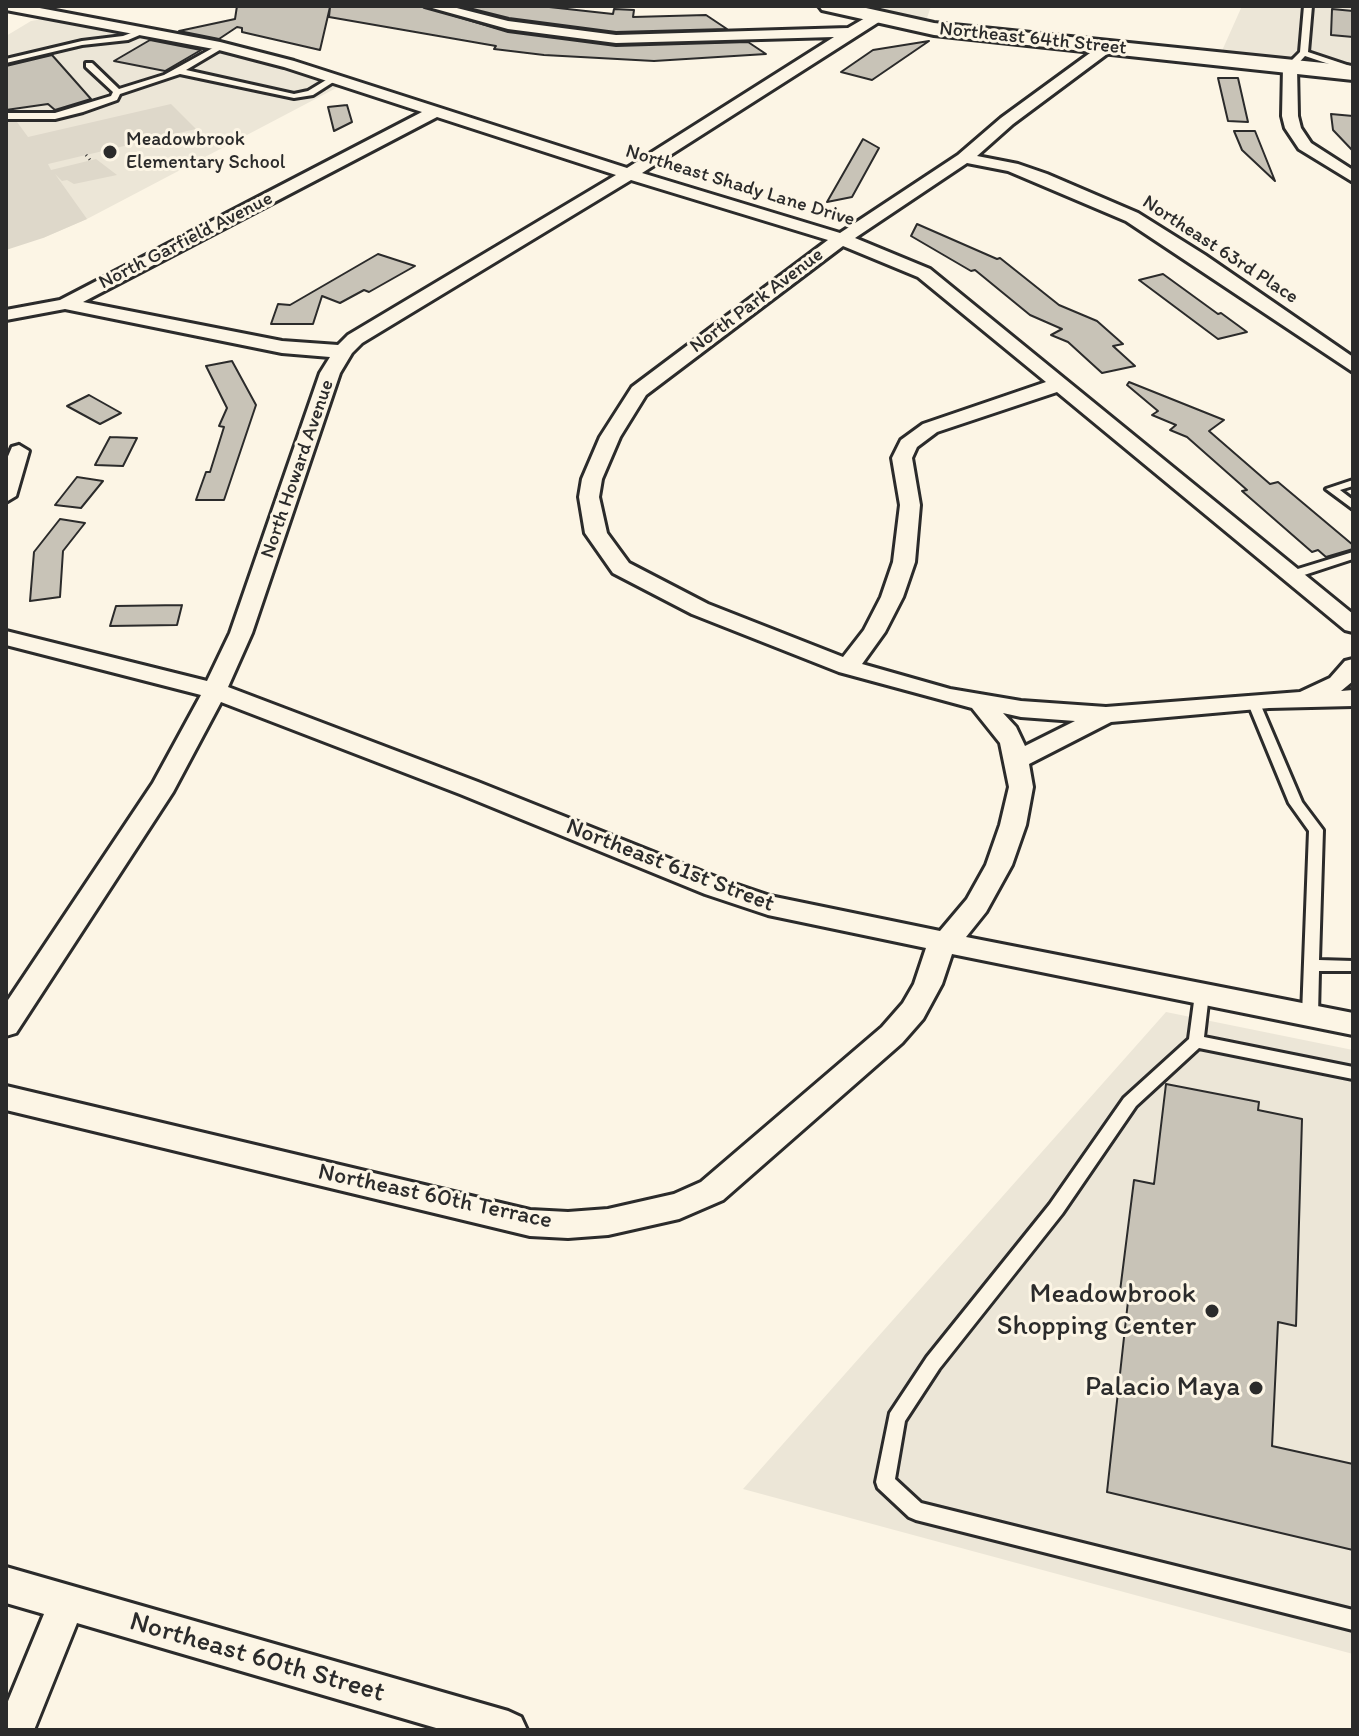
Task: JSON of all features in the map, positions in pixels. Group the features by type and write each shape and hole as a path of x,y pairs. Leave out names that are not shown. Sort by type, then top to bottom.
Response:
{"street":[{"name":"Northeast Shady Lane Drive","path":"6,6 40,9 139,32 220,46 334,79 842,239 924,273 1353,625"},
{"path":"432,6 508,25 616,39 851,32 877,17"},
{"name":"Northeast 64th Street","path":"829,6 934,29 1106,48 1297,60 1353,72"},
{"path":"17,23 40,9"},
{"name":"North Howard Avenue","path":"6,1025 164,786 215,691 261,578 330,373 344,350 355,339 628,174 851,32"},
{"name":"North Park Avenue","path":"847,667 763,636 621,568 606,551 591,517 589,497 592,479 610,437 639,391 842,239 964,158 1007,121 1106,48"},
{"path":"1297,60 1290,116 1293,128 1305,146 1353,177"},
{"name":"North Garfield Avenue","path":"65,304 435,112"},
{"name":"Northeast 63rd Place","path":"964,158 1012,167 1041,177 1132,217 1199,259 1353,366"},
{"path":"6,315 65,304 282,347 325,352 344,350"},
{"path":"1057,385 930,428 908,444 902,458 910,505 904,562 892,597 874,632 847,667 981,703 1106,715 1253,701 1353,698"},
{"path":"6,496 19,451"},
{"name":"Northeast 61st Street","path":"6,638 215,691 469,788 714,887 768,905 1353,1024"},
{"path":"1303,698 1338,683 1353,666"},
{"path":"981,703 1007,733 1018,759 1106,715"},
{"name":"Northeast 60th Terrace","path":"6,1098 530,1223 568,1225 643,1216 712,1191 892,1035 913,1011 928,984 935,956 977,905 999,865 1013,825 1021,787 1018,759"},
{"name":"Northeast 60th Street","path":"6,1585 508,1730"},
{"path":"15,1730 66,1604"}],"lane":[{"path":"1297,60 1308,6"},
{"path":"6,61 82,43 125,38 139,32"},
{"path":"6,116 55,116 80,110 114,98 117,92 167,77 220,46"},
{"path":"89,65 117,92"},
{"path":"179,71 294,96 310,93 334,79"},
{"path":"1353,483 1332,489 1353,506"},
{"path":"1292,575 1353,555"},
{"path":"1253,701 1296,803 1316,830 1310,1015"},
{"path":"1310,965 1353,966"},
{"path":"1202,994 1196,1041 1130,1102 1056,1209 933,1363 896,1419 885,1482 916,1511 1353,1620"},
{"path":"1196,1041 1353,1073"}],"path":[{"path":"86,155 91,161"}],"shaded area":[{"path":"855,6 931,6 926,21"},
{"path":"1242,6 1353,6 1353,66 1221,53"},
{"name":"Meadowbrook Elementary School","path":"48,18 224,52 342,85 87,219 43,238 6,230 6,36 31,21"},
{"path":"171,104 196,129 48,164 51,170 96,159 117,175 74,184 62,181 55,174 87,219 6,250 6,121 17,122 28,137"},
{"path":"1166,1012 1353,1050 1353,1654 743,1489"}],"building":[{"path":"237,6 422,6 508,32 616,46 748,42 766,54 654,61 544,55 494,49 496,46 329,17 330,7 320,50 242,32 242,28 237,27 219,39 179,31 235,19"},
{"path":"461,6 540,6 613,14 614,9 634,10 633,17 706,15 727,29 616,32 509,18"},
{"path":"1332,9 1353,11 1353,37 1331,35"},
{"path":"150,40 201,50 165,71 114,61"},
{"path":"929,41 872,80 841,72 873,50"},
{"path":"52,55 91,99 55,110 48,104 6,110 6,66"},
{"path":"1218,78 1238,78 1248,122 1228,121"},
{"path":"347,105 352,122 334,131 328,107"},
{"path":"1331,114 1353,116 1353,151 1333,130"},
{"path":"1234,131 1255,131 1275,181 1242,150"},
{"path":"863,139 879,148 852,197 827,202"},
{"path":"917,224 1000,258 1059,305 1097,321 1123,344 1113,346 1135,366 1102,373 1068,342 1051,335 1062,329 1030,315 975,270 971,271 911,236"},
{"path":"378,254 415,266 369,292 364,290 340,303 322,296 313,324 271,324 278,304 290,305"},
{"path":"1163,274 1247,332 1218,339 1139,280"},
{"path":"232,361 256,405 224,500 196,500 206,472 210,472 224,427 219,426 227,408 206,366"},
{"path":"1129,382 1224,420 1209,431 1270,484 1278,482 1353,545 1353,549 1326,557 1318,550 1312,552 1242,491 1247,490 1187,437 1170,430 1176,425 1152,415 1158,411 1127,385"},
{"path":"89,395 121,413 100,424 67,406"},
{"path":"110,437 137,438 123,466 95,465"},
{"path":"77,477 103,481 81,508 55,505"},
{"path":"60,519 85,523 63,551 60,597 30,601 34,552"},
{"path":"182,605 177,625 110,626 116,606"},
{"name":"Meadowbrook Shopping Center","path":"1166,1084 1259,1102 1258,1110 1302,1119 1296,1326 1278,1322 1272,1446 1353,1464 1353,1550 1107,1492 1128,1301 1119,1299 1134,1180 1154,1184"}],"place":[{"name":"Meadowbrook Elementary School","path":"110,152"},
{"name":"Meadowbrook Shopping Center","path":"1212,1311"},
{"name":"Palacio Maya","path":"1256,1388"}]}
